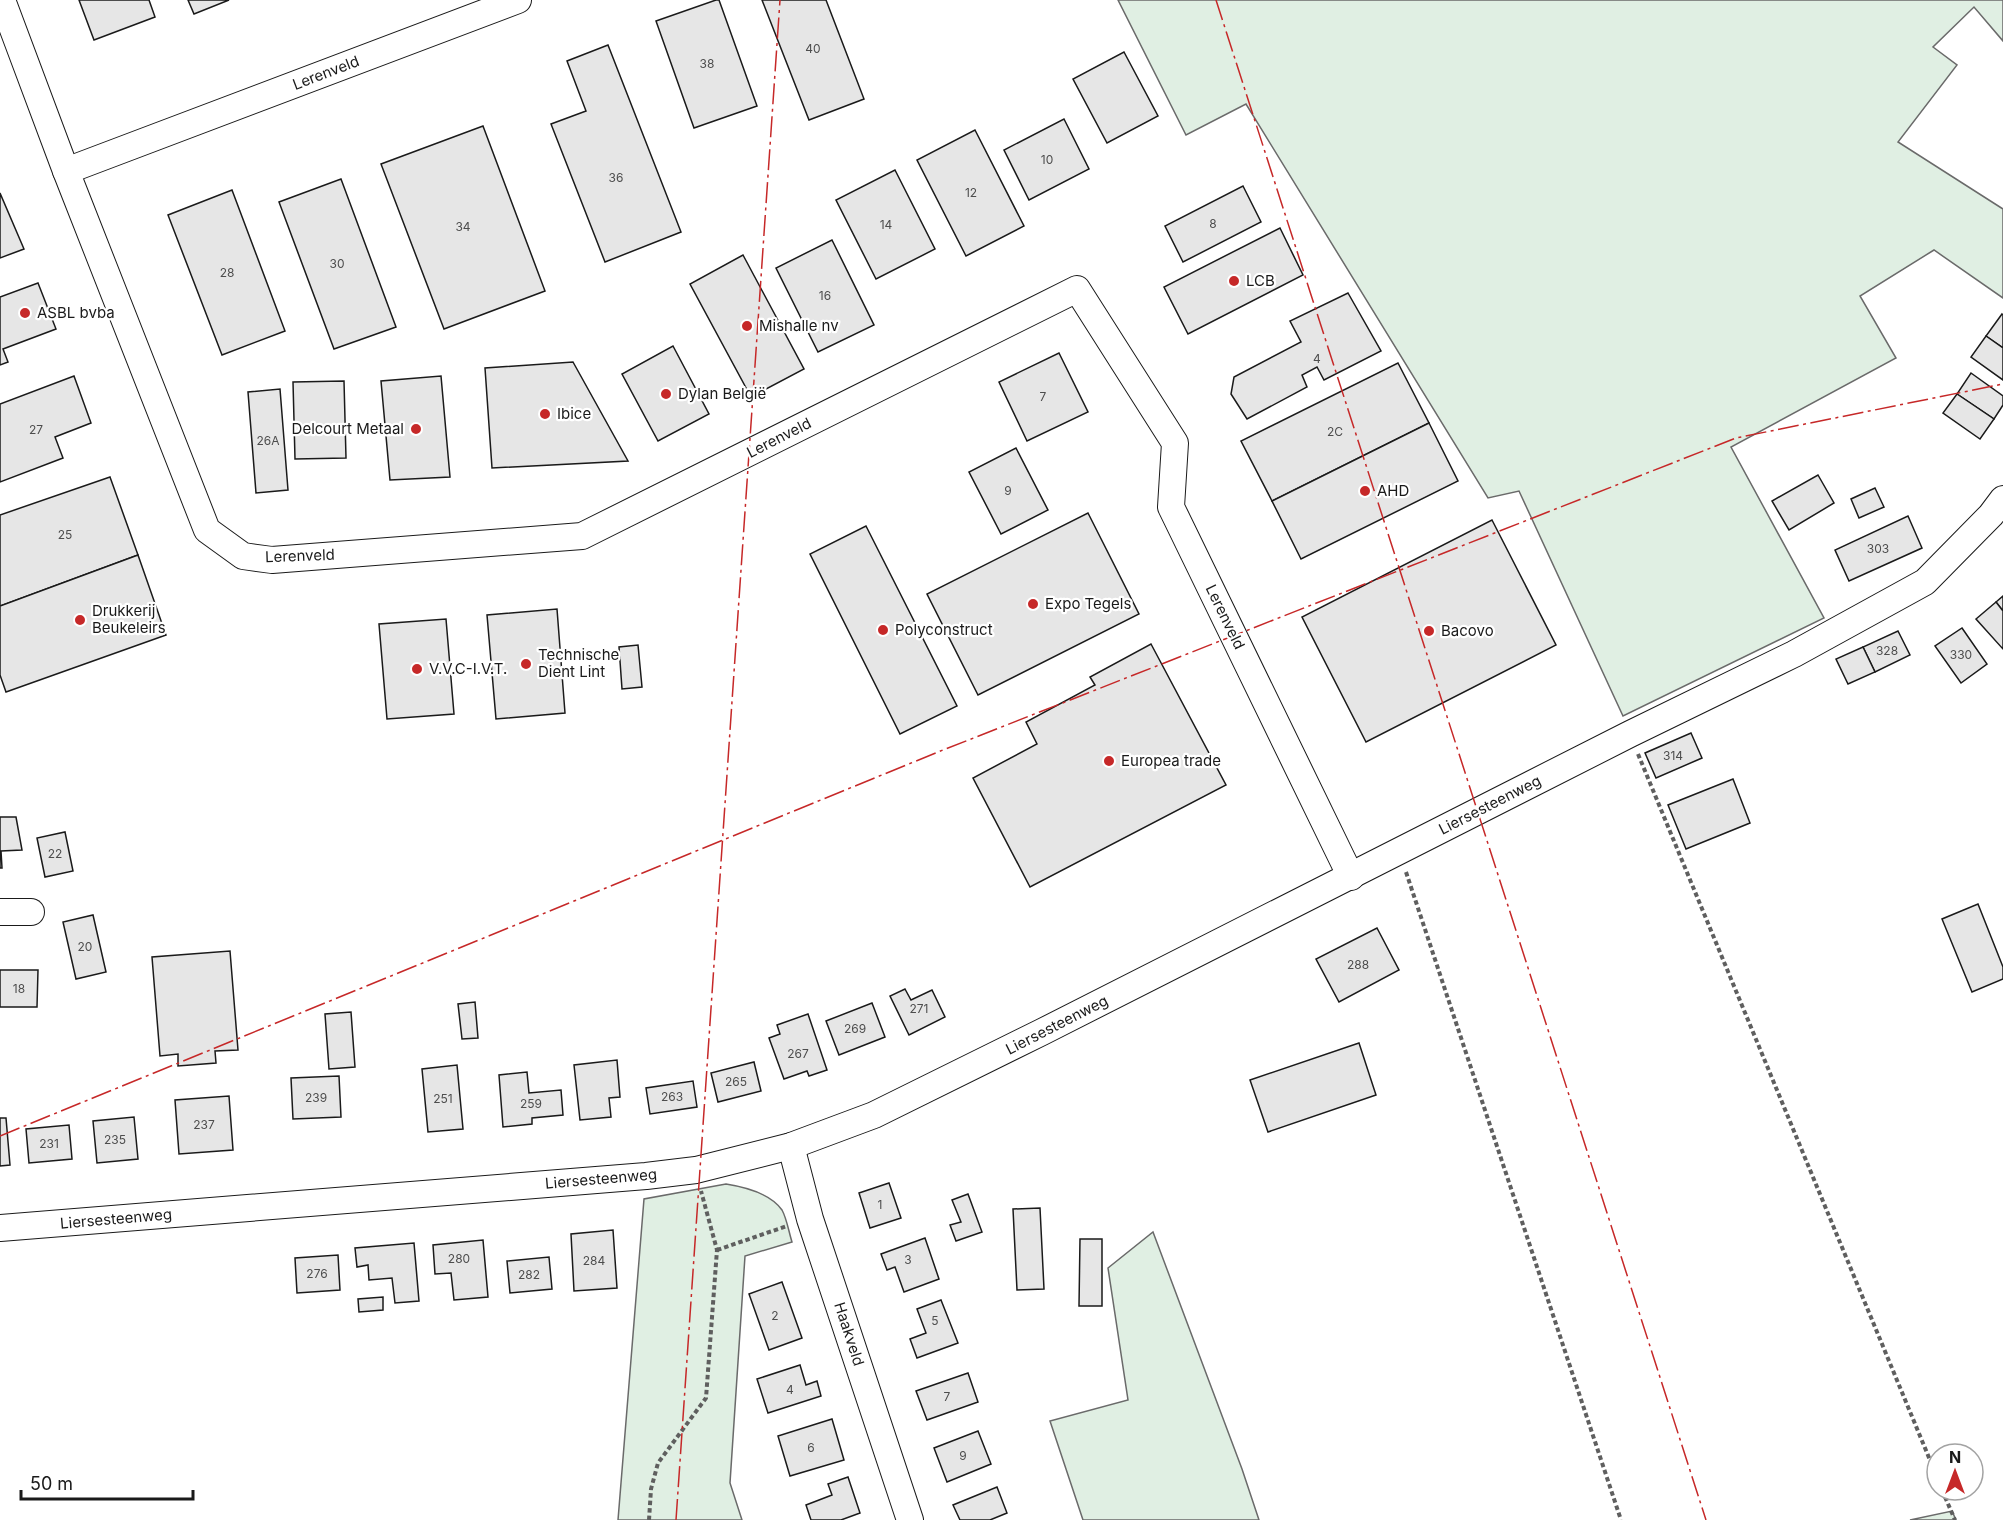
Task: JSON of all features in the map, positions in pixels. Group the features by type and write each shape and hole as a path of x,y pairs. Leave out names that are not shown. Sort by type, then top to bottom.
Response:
{"street":[{"name":"Lerenveld","path":"2,0 66,171 207,530 243,556 272,560 582,536 1077,289 1175,443 1171,507 1351,877"},
{"name":"Lerenveld","path":"66,171 518,0"},
{"name":"Liersesteenweg","path":"0,1228 646,1176 696,1170 791,1146 874,1115 1351,877 1630,734 1794,654 1925,582 1991,515 2003,499"},
{"path":"0,912 31,912"},
{"name":"Haakveld","path":"791,1146 810,1219 910,1520"}],"path":[{"path":"1630,734 1925,1448"},
{"path":"1394,854 1408,875 1621,1520"},
{"path":"649,1520 651,1489 658,1463 706,1398 717,1250 696,1170"},
{"path":"717,1250 810,1219"},
{"path":"1947,1502 1955,1520"}],"green space":[{"path":"1118,0 2003,0 2003,41 1974,7 1933,47 1957,65 1898,142 2003,209 2003,298 1934,250 1860,296 1896,358 1731,447 1824,618 1623,716 1519,491 1488,498 1246,104 1186,135"},
{"path":"726,1184 757,1192 777,1204 784,1214 792,1242 745,1256 730,1483 742,1520 618,1520 644,1199"},
{"path":"1153,1232 1259,1520 1083,1520 1050,1421 1128,1400 1108,1268"},
{"path":"1952,1511 1956,1520 1910,1520"}],"building":[{"path":"79,0 149,0 155,17 94,40"},
{"path":"188,0 229,0 194,14"},
{"path":"719,0 757,106 694,128 656,21"},
{"path":"762,0 826,0 864,99 809,120"},
{"path":"608,45 681,232 605,262 551,124 586,111 567,61"},
{"path":"1124,52 1158,116 1107,143 1073,79"},
{"path":"1064,119 1089,169 1029,200 1004,150"},
{"path":"483,126 545,291 444,329 381,164"},
{"path":"975,130 1024,226 966,256 917,160"},
{"path":"895,170 935,249 876,279 836,200"},
{"path":"341,179 396,327 334,349 279,202"},
{"path":"1243,186 1261,222 1183,262 1165,226"},
{"path":"232,190 285,331 222,355 168,215"},
{"path":"0,193 24,249 0,258"},
{"name":"LCB","path":"1280,228 1303,275 1188,334 1164,287"},
{"path":"832,240 874,325 818,352 776,268"},
{"name":"Mishalle nv","path":"743,255 804,369 751,397 690,284"},
{"name":"ASBL bvba","path":"38,283 56,329 3,349 8,362 0,365 0,297"},
{"path":"1348,293 1381,351 1324,380 1317,367 1302,375 1307,387 1247,419 1231,394 1234,377 1301,342 1290,321"},
{"path":"2003,315 2003,348 1986,336"},
{"path":"1986,336 2003,348 2003,380 1971,357"},
{"name":"Dylan België","path":"673,346 709,414 658,441 622,374"},
{"path":"1059,353 1088,412 1027,441 999,382"},
{"name":"Ibice","path":"573,362 628,461 492,468 485,368"},
{"path":"1398,363 1429,423 1272,501 1241,441"},
{"path":"1971,373 2003,396 2003,405 1994,419 1957,394"},
{"path":"74,376 91,423 55,437 63,458 0,482 0,404"},
{"name":"Delcourt Metaal","path":"441,376 450,477 390,480 381,381"},
{"path":"344,381 346,458 295,459 293,382"},
{"path":"280,389 288,490 256,493 248,392"},
{"path":"1957,394 1994,419 1980,439 1943,413"},
{"name":"AHD","path":"1429,423 1458,481 1301,559 1272,501"},
{"path":"1016,448 1048,510 1001,534 969,472"},
{"path":"1818,475 1834,503 1789,530 1772,501"},
{"path":"110,477 138,555 0,606 0,515"},
{"path":"1875,488 1884,507 1859,518 1851,499"},
{"name":"Expo Tegels","path":"1088,513 1139,614 978,695 927,594"},
{"path":"1908,516 1922,548 1849,581 1835,550"},
{"name":"Bacovo","path":"1492,520 1556,645 1366,742 1302,617"},
{"name":"Polyconstruct","path":"866,526 957,706 900,734 810,554"},
{"name":"Drukkerij Beukeleirs","path":"138,555 166,635 6,692 0,675 0,606"},
{"path":"2003,596 2003,611 1996,602"},
{"path":"1996,602 2003,611 2003,649 1976,619"},
{"name":"Technische Dient Lint","path":"557,609 565,713 496,719 487,615"},
{"name":"V.V.C-I.V.T.","path":"446,619 454,714 387,719 379,624"},
{"path":"1962,628 1987,664 1961,683 1935,646"},
{"path":"1898,631 1910,655 1875,672 1863,647"},
{"name":"Europea trade","path":"1151,644 1226,785 1030,887 973,778 1037,744 1026,722 1095,685 1090,677"},
{"path":"638,645 642,687 622,689 619,647"},
{"path":"1863,647 1875,672 1848,684 1836,659"},
{"path":"1691,733 1702,758 1656,778 1645,753"},
{"path":"1733,779 1750,823 1686,849 1668,805"},
{"path":"0,817 16,817 22,850 1,851 2,868 0,868"},
{"path":"65,832 73,871 45,877 37,838"},
{"path":"1978,904 2003,967 2003,979 1972,992 1942,919"},
{"path":"93,915 106,972 76,979 63,922"},
{"path":"1377,928 1399,970 1339,1002 1316,959"},
{"path":"230,951 238,1050 215,1051 216,1063 178,1066 178,1054 160,1056 152,957"},
{"path":"0,970 38,970 37,1007 0,1007"},
{"path":"905,989 911,1000 932,990 945,1017 909,1035 890,996"},
{"path":"475,1002 478,1038 462,1039 458,1004"},
{"path":"872,1003 885,1037 839,1055 826,1021"},
{"path":"351,1012 355,1067 329,1069 325,1014"},
{"path":"808,1014 827,1070 809,1076 807,1071 784,1079 769,1038 780,1034 777,1025"},
{"path":"1359,1043 1376,1095 1268,1132 1250,1080"},
{"path":"617,1060 620,1097 609,1098 611,1117 580,1120 574,1065"},
{"path":"754,1062 761,1091 718,1102 711,1073"},
{"path":"457,1065 463,1129 428,1132 422,1069"},
{"path":"527,1072 529,1093 561,1090 563,1115 532,1118 532,1124 503,1127 499,1075"},
{"path":"339,1076 341,1117 293,1119 291,1078"},
{"path":"693,1081 697,1107 650,1114 646,1088"},
{"path":"229,1096 233,1150 179,1154 175,1100"},
{"path":"134,1117 138,1159 97,1163 93,1121"},
{"path":"0,1118 6,1118 10,1165 0,1166"},
{"path":"69,1125 72,1159 29,1163 26,1129"},
{"path":"889,1183 901,1218 870,1228 859,1193"},
{"path":"968,1194 982,1232 956,1241 950,1225 961,1222 952,1200"},
{"path":"1040,1208 1044,1289 1017,1290 1013,1209"},
{"path":"613,1230 617,1288 574,1291 571,1234"},
{"path":"925,1238 939,1279 904,1292 895,1267 887,1270 881,1254"},
{"path":"1080,1239 1102,1239 1102,1306 1079,1306"},
{"path":"483,1240 488,1297 454,1300 451,1273 435,1274 433,1245"},
{"path":"414,1243 419,1301 395,1303 392,1278 369,1280 368,1265 357,1267 355,1248"},
{"path":"338,1255 340,1290 297,1293 295,1258"},
{"path":"549,1257 552,1289 510,1293 507,1261"},
{"path":"782,1282 802,1338 769,1350 749,1294"},
{"path":"383,1297 383,1310 359,1312 358,1299"},
{"path":"941,1300 958,1343 917,1358 910,1339 926,1333 917,1309"},
{"path":"800,1365 806,1385 817,1381 821,1396 768,1413 757,1379"},
{"path":"968,1373 978,1402 927,1420 916,1391"},
{"path":"832,1419 844,1460 790,1476 778,1436"},
{"path":"978,1431 991,1464 947,1482 934,1448"},
{"path":"848,1477 860,1513 841,1520 811,1520 806,1505 832,1495 828,1484"},
{"path":"997,1487 1007,1513 990,1520 960,1520 953,1505"}],"power":[{"path":"676,1520 780,0"},
{"path":"1216,0 1706,1520"},
{"path":"0,1136 943,750 1736,438 2003,384"}],"place":[{"name":"LCB","path":"1234,281"},
{"name":"ASBL bvba","path":"25,313"},
{"name":"Mishalle nv","path":"747,326"},
{"name":"Dylan België","path":"666,394"},
{"name":"Ibice","path":"545,414"},
{"name":"Delcourt Metaal","path":"416,429"},
{"name":"AHD","path":"1365,491"},
{"name":"Expo Tegels","path":"1033,604"},
{"name":"Drukkerij Beukeleirs","path":"80,620"},
{"name":"Polyconstruct","path":"883,630"},
{"name":"Bacovo","path":"1429,631"},
{"name":"Technische Dient Lint","path":"526,664"},
{"name":"V.V.C-I.V.T.","path":"417,669"},
{"name":"Europea trade","path":"1109,761"}]}
